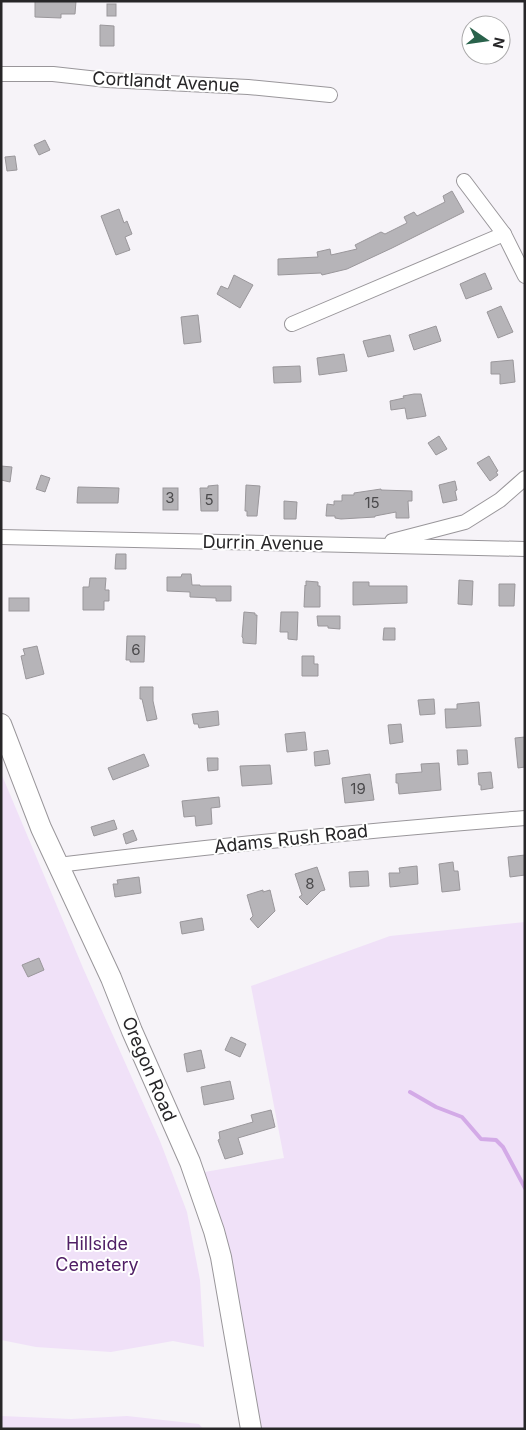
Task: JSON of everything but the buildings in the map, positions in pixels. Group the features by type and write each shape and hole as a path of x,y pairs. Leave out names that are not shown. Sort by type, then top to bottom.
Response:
{"street":[{"name":"Cortlandt Avenue","path":"1,74 53,74 107,80 248,87 330,95"},
{"path":"464,181 504,234 525,276"},
{"path":"292,324 504,234"},
{"path":"377,546 465,522 500,500 525,478"},
{"name":"Durrin Avenue","path":"1,537 525,548"},
{"name":"Oregon Road","path":"1,724 41,828 111,978 132,1031 190,1162 221,1257 251,1429"},
{"name":"Adams Rush Road","path":"58,865 357,832 525,818"}],"green space":[{"name":"Hillside Cemetery","path":"1,773 83,968 160,1141 187,1212 200,1280 204,1347 173,1341 111,1352 36,1347 1,1340"},
{"path":"525,922 525,1429 253,1429 199,1173 284,1158 251,986 390,936"},
{"path":"1,1416 71,1419 127,1416 199,1424 203,1429 1,1429"}],"waterway":[{"path":"410,1092 436,1107 462,1117 481,1139 496,1140 503,1147 525,1188"}]}
